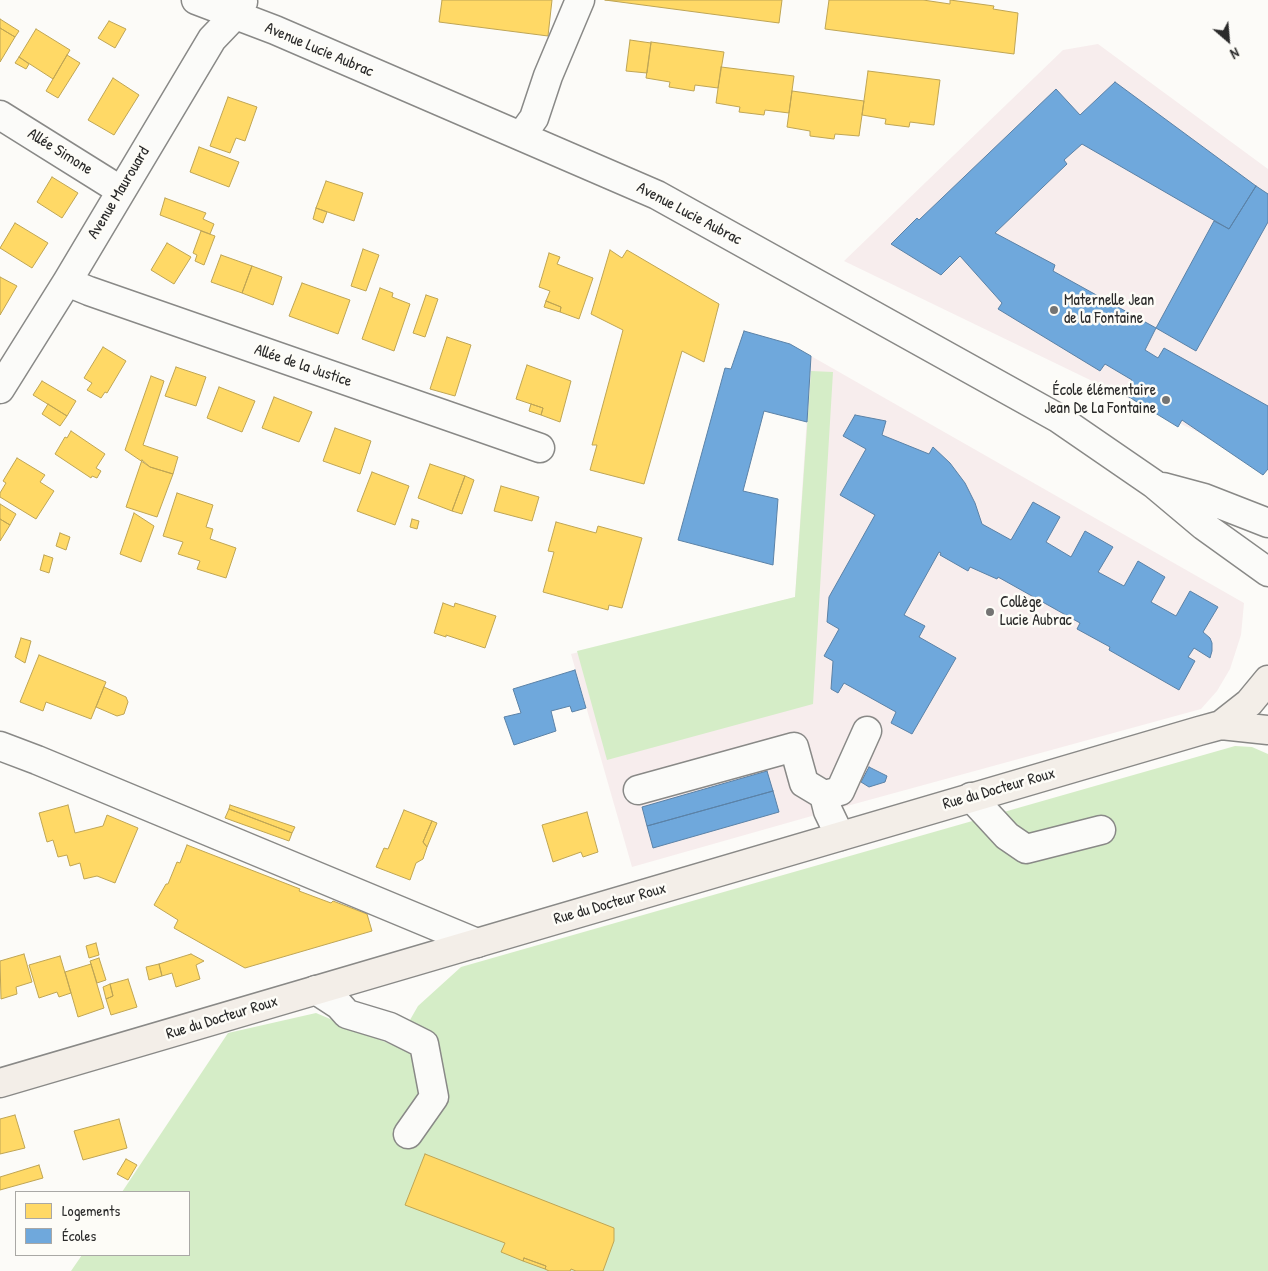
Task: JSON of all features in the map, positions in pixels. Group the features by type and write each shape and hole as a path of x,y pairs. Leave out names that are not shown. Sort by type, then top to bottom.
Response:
{"main road":[{"name":"Rue du Docteur Roux","path":"0,1083 1221,725 1249,703 1268,680"},
{"name":"Rue du Docteur Roux","path":"1221,725 1268,730"}],"street":[{"name":"Avenue Lucie Aubrac","path":"196,0 239,8 275,30 666,199 1058,418 1154,484 1204,526 1268,572"},
{"path":"522,136 534,118 548,76 580,0"},
{"name":"Avenue Maurouard","path":"0,389 67,282 120,190 212,39 239,8"},
{"name":"Allée Simone","path":"0,115 120,190"},
{"name":"Allée de la Justice","path":"67,282 540,448"},
{"name":"Avenue Lucie Aubrac","path":"1154,484 1204,498 1268,523"},
{"path":"638,790 794,747 804,783 824,795 840,791 867,731"},
{"path":"0,746 46,763 477,943"},
{"path":"824,795 828,812 840,836"},
{"path":"972,797 1007,836 1026,849 1100,830"},
{"path":"316,990 339,1005 347,1014 390,1027 424,1044 434,1097 408,1134"}],"shaded area":[{"path":"1098,44 1268,169 1268,466 844,261 1063,50"},
{"name":"Collège Lucie Aubrac","path":"811,356 1244,603 1241,635 1230,669 1217,691 1201,709 632,867 571,654 795,597"}],"green space":[{"path":"811,371 833,372 813,704 607,760 577,651 795,597"},
{"path":"1235,746 1252,747 1268,754 1268,1271 71,1271 81,1256 190,1256 190,1191 123,1191 228,1033 316,1013 395,1046 418,1006 461,967"}],"building: Logements":[{"path":"442,0 552,0 548,36 439,22"},
{"path":"605,0 782,0 779,23"},
{"path":"829,0 923,0 950,4 950,0 994,6 993,9 1018,13 1014,54 825,29"},
{"path":"0,19 19,31 15,37 0,28"},
{"path":"109,21 126,29 115,48 98,38"},
{"path":"0,28 15,37 0,62"},
{"path":"36,29 70,50 53,79 19,57"},
{"path":"630,40 651,43 647,73 626,71"},
{"path":"651,42 724,52 718,88 695,85 694,91 669,87 670,82 646,78"},
{"path":"67,55 80,63 58,98 46,91"},
{"path":"19,57 29,64 26,69 15,63"},
{"path":"721,67 794,76 789,113 765,110 764,115 739,112 740,107 716,103"},
{"path":"868,71 940,80 934,125 910,122 909,127 885,124 886,119 862,115"},
{"path":"113,78 139,95 114,135 88,120"},
{"path":"792,91 864,101 859,136 835,134 834,139 810,136 810,131 787,127"},
{"path":"228,97 257,107 245,141 236,138 230,153 210,146"},
{"path":"199,147 239,162 229,187 190,172"},
{"path":"52,177 78,193 62,218 37,202"},
{"path":"326,181 363,193 354,221 316,208"},
{"path":"165,198 206,213 203,219 214,224 210,234 160,215"},
{"path":"316,208 327,212 323,223 313,219"},
{"path":"15,223 48,243 32,268 0,248"},
{"path":"201,231 215,236 204,265 195,261 197,255 193,253"},
{"path":"167,243 191,257 174,284 151,270"},
{"path":"363,249 379,255 366,291 351,286"},
{"path":"610,250 622,258 627,250 719,304 704,362 682,351 644,484 590,470 597,445 592,445 623,330 591,314"},
{"path":"549,253 560,257 557,264 593,278 579,319 560,312 561,307 546,301 550,291 539,287"},
{"path":"221,255 252,266 242,293 211,282"},
{"path":"252,266 282,277 273,305 242,293"},
{"path":"0,277 17,286 0,315"},
{"path":"302,283 350,300 338,334 289,316"},
{"path":"380,288 393,293 392,297 410,304 394,351 362,339"},
{"path":"426,295 438,299 425,337 413,333"},
{"path":"546,301 561,307 560,312 544,307"},
{"path":"447,337 471,345 455,396 430,389"},
{"path":"103,347 126,361 107,393 105,392 101,398 87,390 92,383 84,378"},
{"path":"527,365 571,381 560,422 541,415 543,408 516,399"},
{"path":"176,367 206,377 196,406 165,396"},
{"path":"151,376 164,381 143,445 178,457 173,474 150,467 125,450"},
{"path":"42,381 76,401 67,416 33,395"},
{"path":"219,387 255,401 242,432 207,418"},
{"path":"274,397 312,412 299,442 262,428"},
{"path":"48,404 67,416 60,426 42,414"},
{"path":"531,404 543,408 541,415 529,411"},
{"path":"335,428 371,441 360,474 323,461"},
{"path":"71,431 105,454 96,468 101,471 97,478 92,476 91,478 55,454"},
{"path":"17,458 45,475 40,482 54,491 36,519 0,497 0,493 6,483 3,481"},
{"path":"142,460 150,467 173,474 157,517 126,507"},
{"path":"430,464 465,476 452,511 418,498"},
{"path":"372,472 409,486 395,525 357,511"},
{"path":"465,476 474,480 462,514 452,511"},
{"path":"501,486 539,497 532,521 494,511"},
{"path":"177,493 213,505 206,527 213,529 210,539 236,548 226,578 197,569 200,561 178,554 183,542 163,536"},
{"path":"0,504 16,514 10,525 0,519"},
{"path":"134,513 154,526 141,562 120,554"},
{"path":"0,519 10,525 0,541"},
{"path":"412,519 419,521 417,529 410,527"},
{"path":"556,522 596,533 598,526 642,538 622,608 609,605 608,610 543,592 554,552 548,551"},
{"path":"60,533 70,537 66,550 56,546"},
{"path":"44,555 53,558 49,573 40,570"},
{"path":"443,603 454,607 455,603 496,616 485,648 434,633"},
{"path":"21,638 31,641 25,663 15,657"},
{"path":"39,655 106,682 91,719 46,702 43,711 20,702"},
{"path":"104,687 126,697 128,702 124,714 117,716 96,707"},
{"path":"68,805 75,833 103,826 107,815 138,828 115,883 97,876 84,879 80,863 70,866 67,855 58,857 53,840 47,842 39,813"},
{"path":"230,805 295,827 292,833 229,809"},
{"path":"229,809 292,833 289,841 225,818"},
{"path":"404,810 432,821 423,842 427,847 423,859 416,863 410,880 376,867 384,848 388,849"},
{"path":"587,812 598,852 583,857 581,852 553,862 542,825"},
{"path":"432,821 437,823 427,847 423,842"},
{"path":"187,845 300,889 299,891 367,914 372,931 245,968 174,928 178,920 154,905 166,884 168,884 177,862 180,863"},
{"path":"96,943 99,955 89,958 86,946"},
{"path":"24,954 32,982 16,987 17,994 1,999 0,961"},
{"path":"191,954 204,961 196,965 200,979 176,987 172,973 162,976 159,964"},
{"path":"60,956 71,993 59,997 57,992 39,998 29,965"},
{"path":"99,958 106,980 97,983 90,961"},
{"path":"91,964 104,1008 78,1017 65,972"},
{"path":"159,964 162,976 149,980 146,967"},
{"path":"128,979 137,1007 111,1015 106,999 113,996 110,984"},
{"path":"110,984 113,996 106,999 103,987"},
{"path":"15,1115 25,1148 0,1154 0,1119"},
{"path":"119,1119 127,1148 83,1160 74,1131"},
{"path":"425,1154 614,1228 614,1241 603,1271 576,1271 571,1269 570,1271 549,1271 545,1269 546,1266 524,1258 523,1261 501,1252 505,1243 405,1205"},
{"path":"126,1159 137,1165 128,1180 117,1174"},
{"path":"39,1165 43,1178 0,1190 0,1177"},
{"path":"524,1258 546,1266 545,1269 523,1261"}],"building: Écoles":[{"path":"1115,82 1256,186 1229,229 1082,144 1064,160 1067,164 995,233 1055,265 1053,271 1156,328 1145,350 1158,358 1164,348 1268,406 1268,469 1263,475 1182,420 1178,427 1124,394 1132,380 1105,364 1100,371 998,309 1002,303 960,256 941,275 891,244 917,218 919,220 1056,89 1080,115"},
{"path":"1256,186 1268,194 1268,222 1196,351 1156,328 1214,221 1229,229"},
{"path":"744,331 790,344 811,356 807,422 764,411 743,491 778,499 773,565 678,540 725,368 731,369"},
{"path":"855,415 886,421 882,435 929,454 933,447 950,463 965,483 975,503 982,524 1011,540 1033,502 1060,517 1046,542 1071,557 1085,531 1113,547 1098,572 1124,586 1138,561 1165,577 1151,602 1176,616 1190,591 1218,607 1203,632 1210,638 1212,643 1210,658 1194,648 1188,657 1195,661 1179,690 1109,650 1110,647 1077,629 1080,623 998,577 997,579 970,567 968,571 940,555 941,553 939,552 904,615 925,626 919,637 956,658 912,734 891,723 896,712 844,683 838,693 831,689 833,661 824,656 839,629 827,622 829,597 875,515 840,495 866,449 843,436"},
{"path":"575,670 586,708 572,712 570,706 551,711 556,731 514,745 504,717 521,713 513,689"},
{"path":"869,767 887,776 885,782 869,787 861,782"},
{"path":"767,771 773,791 647,826 642,807"},
{"path":"773,791 779,812 653,848 647,826"}],"place":[{"name":"Maternelle Jean de la Fontaine","path":"1054,310"},
{"name":"École élémentaire Jean De La Fontaine","path":"1166,400"},
{"name":"Collège Lucie Aubrac","path":"990,612"}]}
